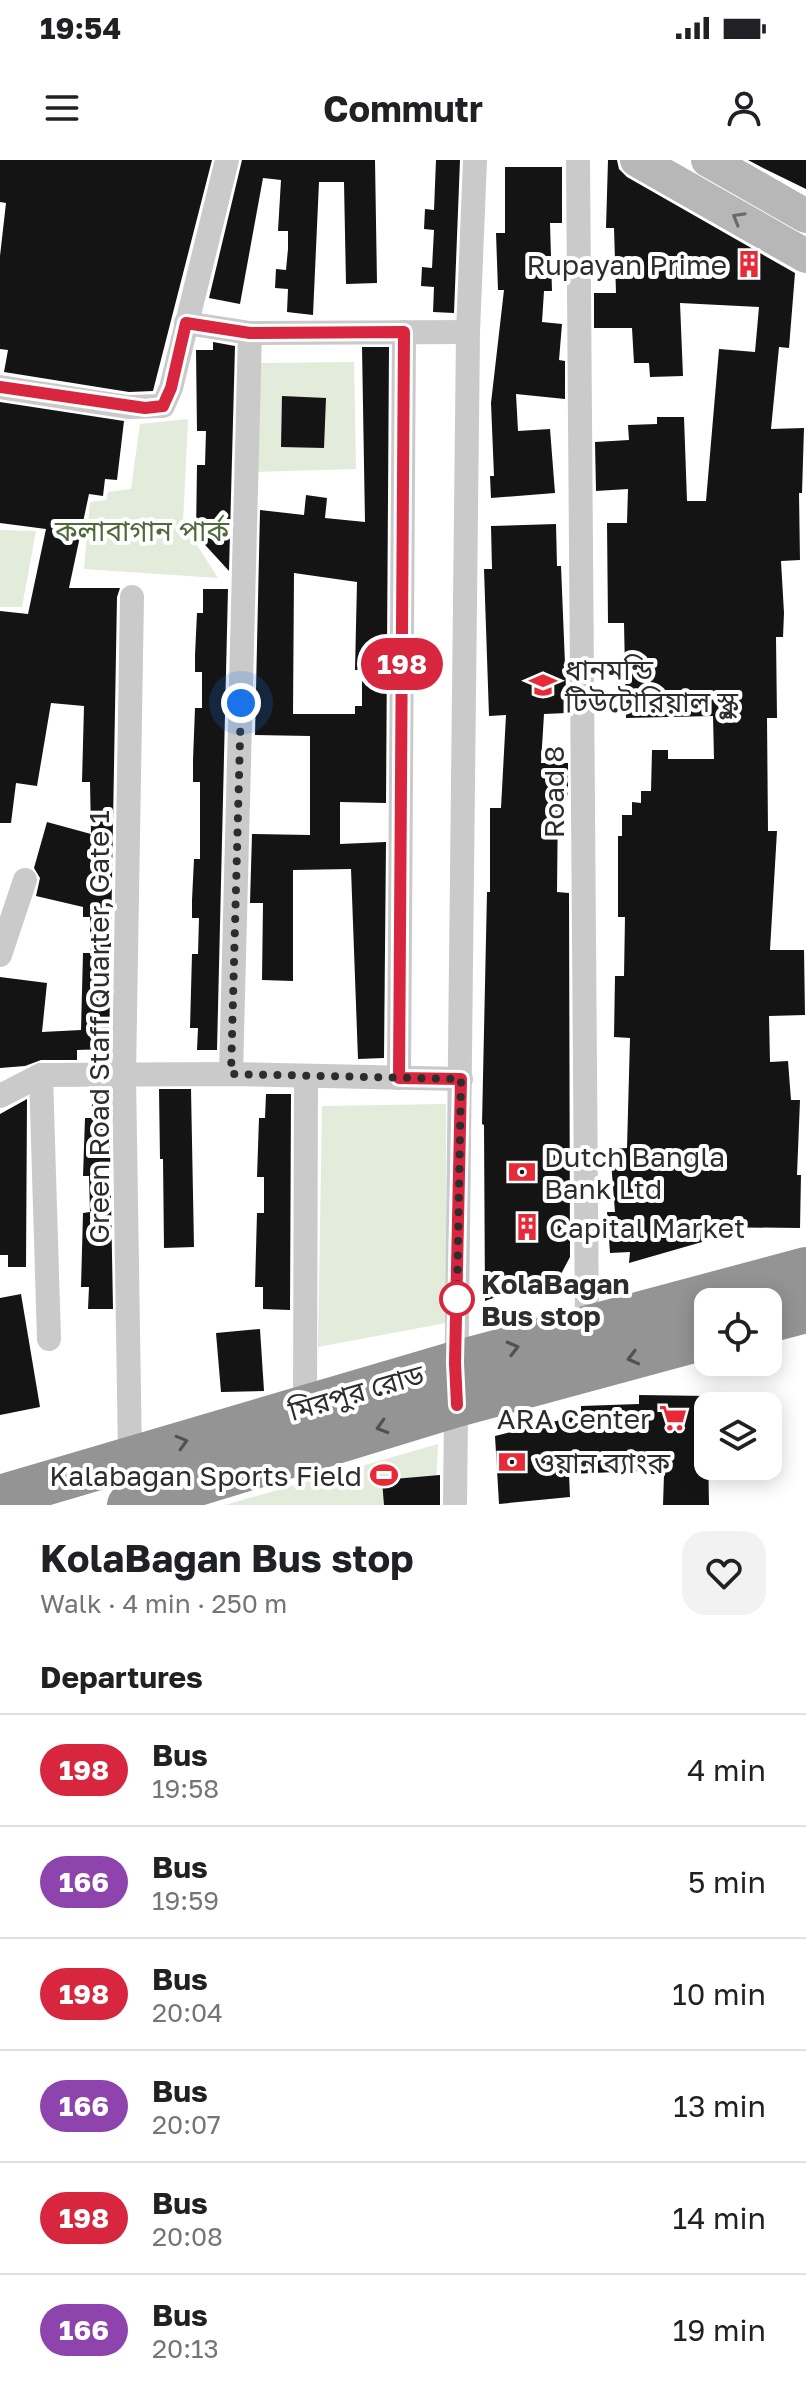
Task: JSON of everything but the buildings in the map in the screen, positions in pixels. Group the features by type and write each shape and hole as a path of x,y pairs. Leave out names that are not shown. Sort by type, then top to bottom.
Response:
{"highway":[{"name":"মিরপুর রোড","path":"129,1505 456,1384 587,1328 806,1269"},
{"path":"782,1317 806,1311"},
{"name":"মিরপুর রোড","path":"0,1497 305,1407 456,1384 694,1340"}],"main road":[{"path":"637,160 806,256"},
{"path":"708,160 806,216"}],"street":[{"path":"0,387 128,407 163,406 171,388 227,160"},
{"path":"455,1505 468,332 475,160"},
{"name":"Road 8","path":"578,160 587,1328"},
{"path":"186,323 250,333 468,332"},
{"path":"399,1078 404,332"},
{"path":"231,1074 250,333"},
{"name":"Green Road Staff Quarter, Gate 1","path":"130,1457 124,1075 132,597"},
{"path":"0,955 25,880"},
{"path":"0,1096 41,1075 231,1074 461,1079"},
{"path":"41,1075 49,1339"},
{"path":"305,1407 306,1076"}],"green space":[{"path":"354,362 356,469 253,472 260,414 255,403 260,363"},
{"name":"কলাবাগান পার্ক","path":"188,419 183,523 218,578 84,569 90,502 106,500 108,492 131,489 140,424"},
{"path":"0,530 36,531 22,607 0,607"},
{"path":"446,1104 446,1323 318,1347 322,1106"},
{"name":"Kalabagan Sports Field","path":"438,1444 435,1505 225,1505"}],"bus line":[{"name":"198","path":"0,387 128,407 163,406 171,388 186,323 250,333 404,332 399,1078 461,1079 455,1363 457,1405"}],"place":[{"name":"Rupayan Prime","path":"749,264"},
{"name":"ধানমন্ডি টিউটোরিয়াল স্কুল","path":"543,685"},
{"name":"Dutch Bangla Bank Ltd","path":"522,1172"},
{"name":"Capital Market","path":"527,1227"},
{"name":"KolaBagan Bus stop","path":"457,1299"},
{"name":"ARA Center","path":"673,1418"},
{"name":"ওয়ান ব্যাংক","path":"512,1462"},
{"name":"Kalabagan Sports Field","path":"384,1475"}],"route":[{"path":"241,703 231,1074 461,1079 457,1299"}]}
